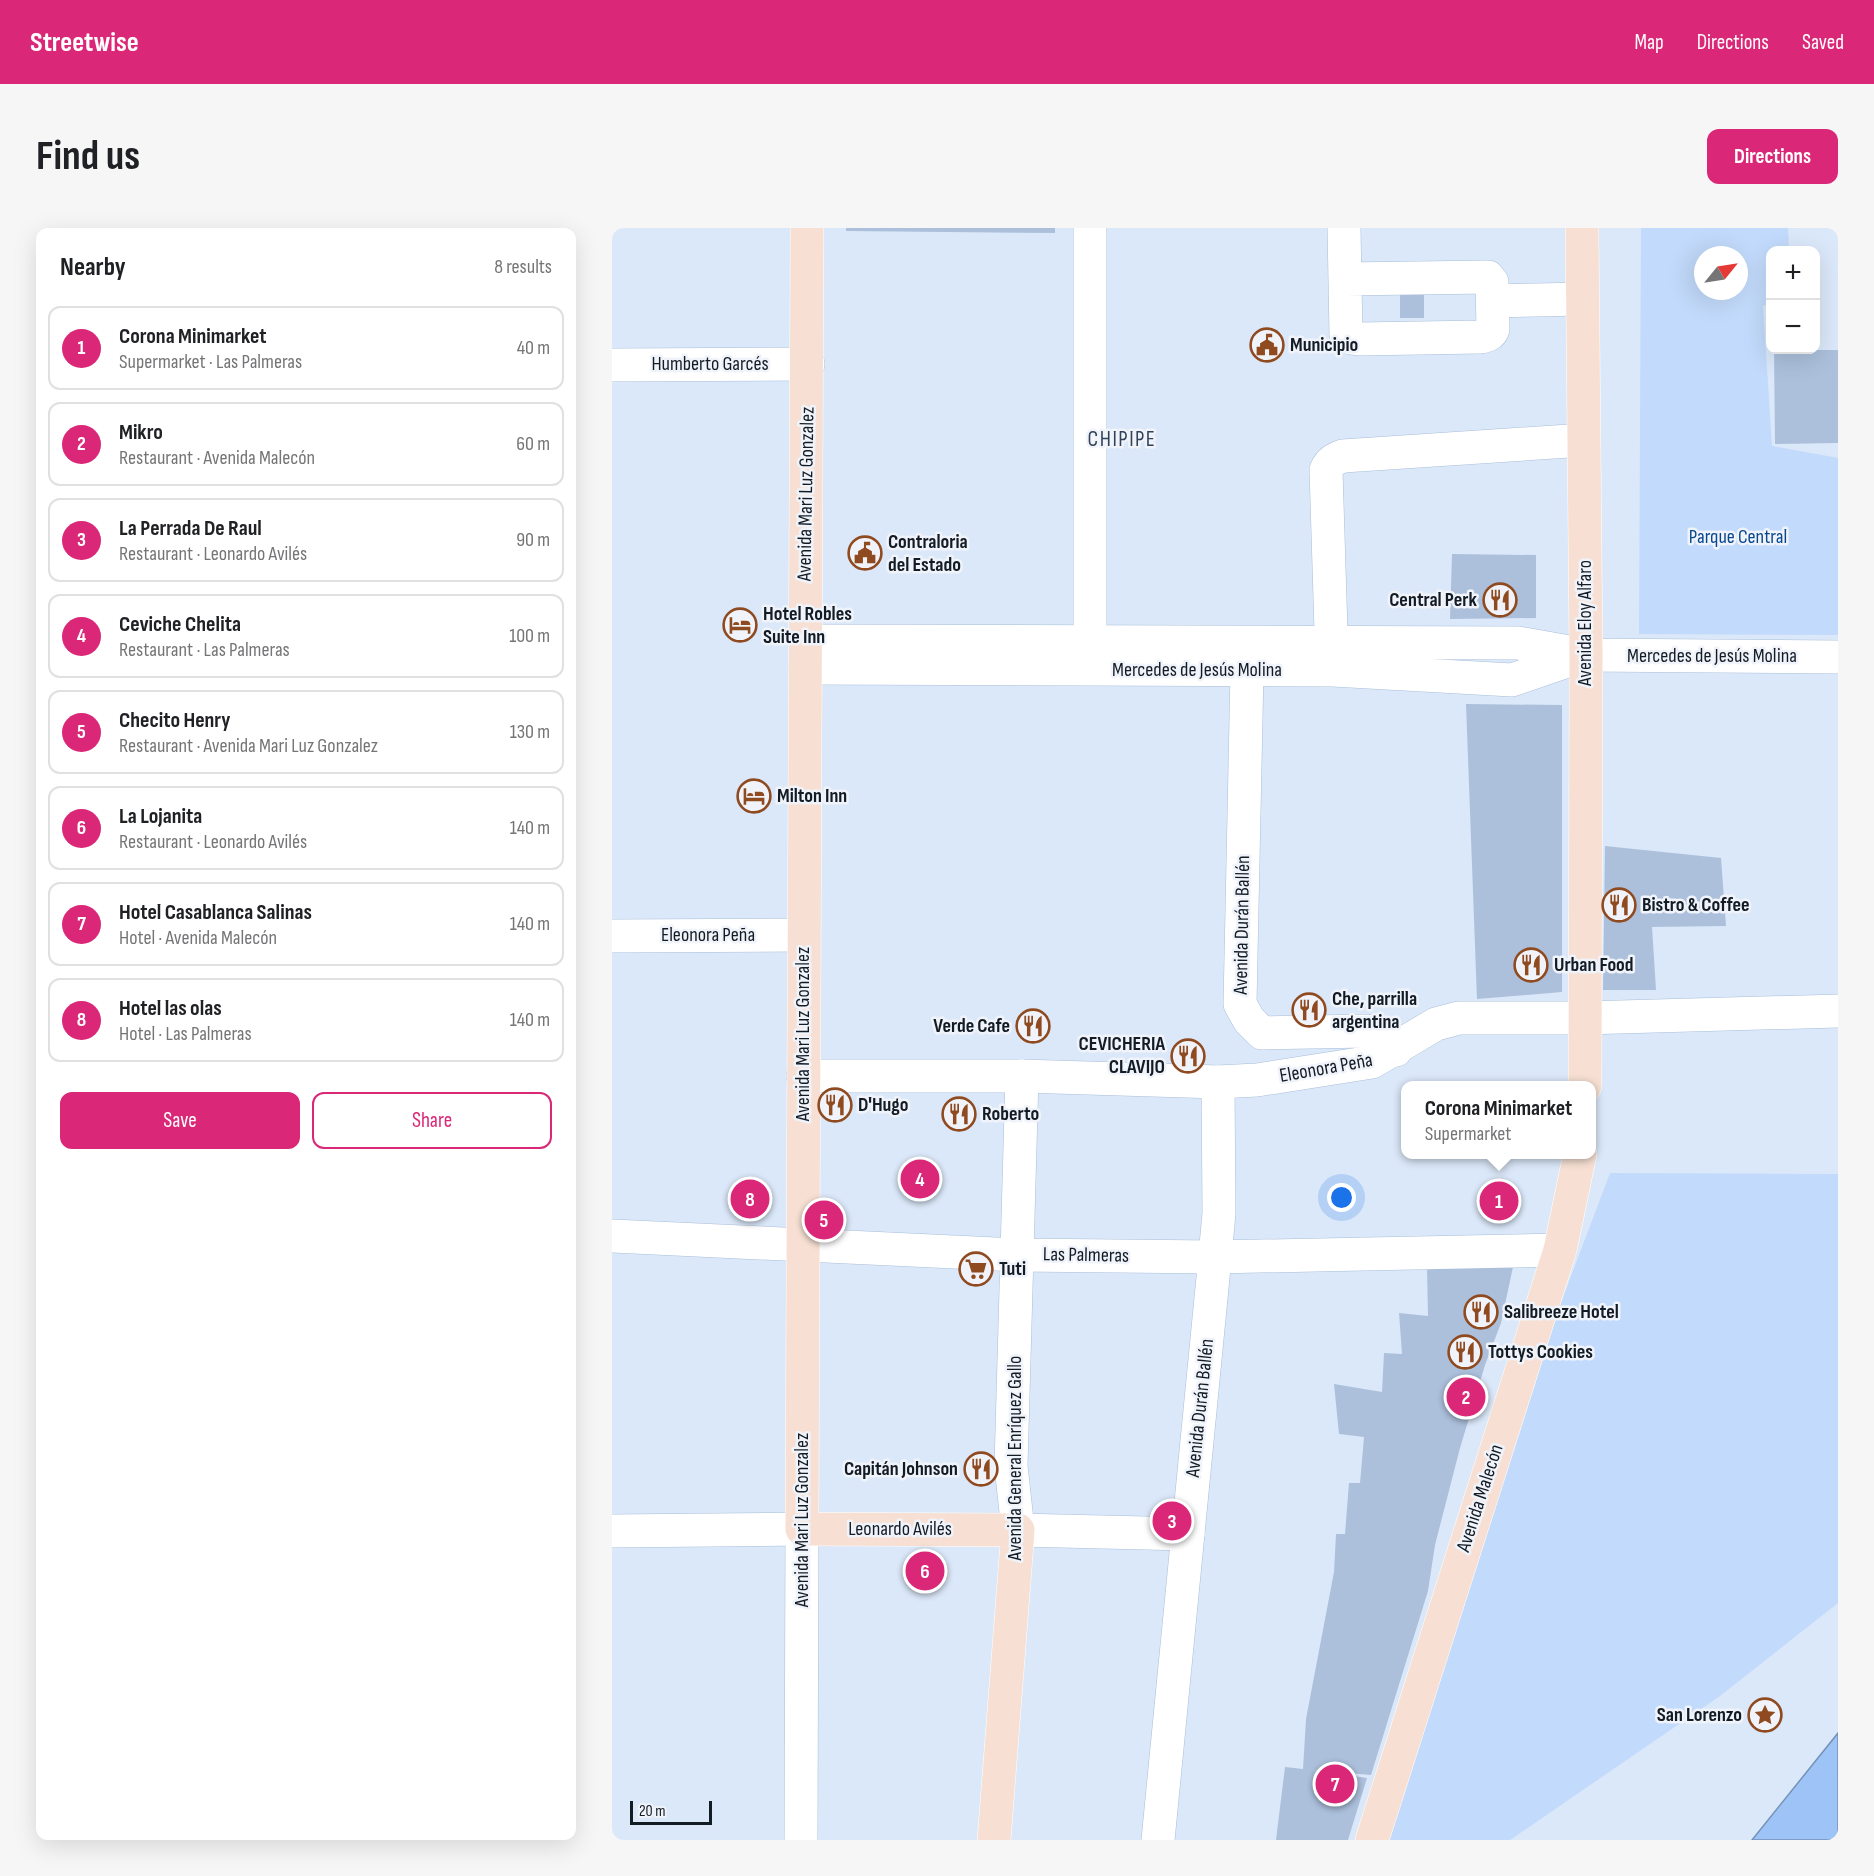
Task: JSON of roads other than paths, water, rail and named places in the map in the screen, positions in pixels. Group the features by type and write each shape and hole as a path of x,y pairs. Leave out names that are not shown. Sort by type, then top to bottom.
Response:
{"main road":[{"name":"Avenida Mari Luz Gonzalez","path":"802,1529 807,228"},
{"name":"Avenida Eloy Alfaro","path":"1582,228 1586,655 1584,1018"},
{"path":"1584,1018 1585,1081"},
{"name":"Avenida Malecón","path":"1372,1840 1560,1250 1579,1159"},
{"name":"Leonardo Avilés","path":"802,1529 1018,1530"},
{"name":"Avenida General Enríquez Gallo","path":"994,1840 1018,1530"}],"street":[{"path":"1090,228 1090,656"},
{"path":"1344,228 1346,335 1351,338 1486,336 1492,333 1492,282 1488,277 1345,279"},
{"path":"1493,301 1582,299"},
{"name":"Humberto Garcés","path":"612,365 808,364"},
{"path":"1332,656 1326,470 1334,459 1343,456 1584,440"},
{"name":"Mercedes de Jesús Molina","path":"805,655 1332,656 1512,680 1586,655 1838,657"},
{"name":"Mercedes de Jesús Molina","path":"1090,656 1247,671 1332,656"},
{"name":"Avenida Durán Ballén","path":"1247,671 1240,1004 1249,1020 1262,1033 1367,1031 1396,1050"},
{"name":"Eleonora Peña","path":"612,936 804,935"},
{"name":"Eleonora Peña","path":"803,1076 1022,1076 1218,1082 1257,1080 1372,1062 1396,1050 1436,1024 1459,1018 1584,1018 1838,1011"},
{"name":"Avenida General Enríquez Gallo","path":"1018,1530 1011,1466 1022,1076"},
{"name":"Avenida Durán Ballén","path":"1158,1840 1219,1213 1218,1082"},
{"name":"Las Palmeras","path":"612,1236 1018,1255 1215,1257 1560,1250"},
{"name":"Leonardo Avilés","path":"612,1531 802,1529"},
{"name":"Avenida Mari Luz Gonzalez","path":"801,1840 802,1529"},
{"name":"Leonardo Avilés","path":"1018,1530 1188,1534"}],"place":[{"name":"Municipio","path":"1267,345"},
{"name":"Contraloria del Estado","path":"865,553"},
{"name":"Central Perk","path":"1500,600"},
{"name":"Hotel Robles Suite Inn","path":"740,625"},
{"name":"Milton Inn","path":"754,796"},
{"name":"Bistro & Coffee","path":"1619,905"},
{"name":"Urban Food","path":"1531,965"},
{"name":"Che, parrilla argentina","path":"1309,1010"},
{"name":"Verde Cafe","path":"1033,1026"},
{"name":"CEVICHERIA CLAVIJO","path":"1188,1056"},
{"name":"D'Hugo","path":"835,1105"},
{"name":"Roberto","path":"959,1114"},
{"name":"Ceviche Chelita","path":"920,1179"},
{"name":"Hotel las olas","path":"750,1199"},
{"name":"Corona Minimarket","path":"1499,1201"},
{"name":"Checito Henry","path":"824,1220"},
{"name":"Tuti","path":"976,1269"},
{"name":"Salibreeze Hotel","path":"1481,1312"},
{"name":"Tottys Cookies","path":"1465,1352"},
{"name":"Mikro","path":"1466,1397"},
{"name":"Capitán Johnson","path":"981,1469"},
{"name":"La Perrada De Raul","path":"1172,1521"},
{"name":"La Lojanita","path":"925,1571"},
{"name":"San Lorenzo","path":"1765,1715"},
{"name":"Hotel Casablanca Salinas","path":"1335,1784"}],"district":[{"name":"CHIPIPE","path":"1122,439"}],"park label":[{"name":"Parque Central","path":"1738,537"}]}
